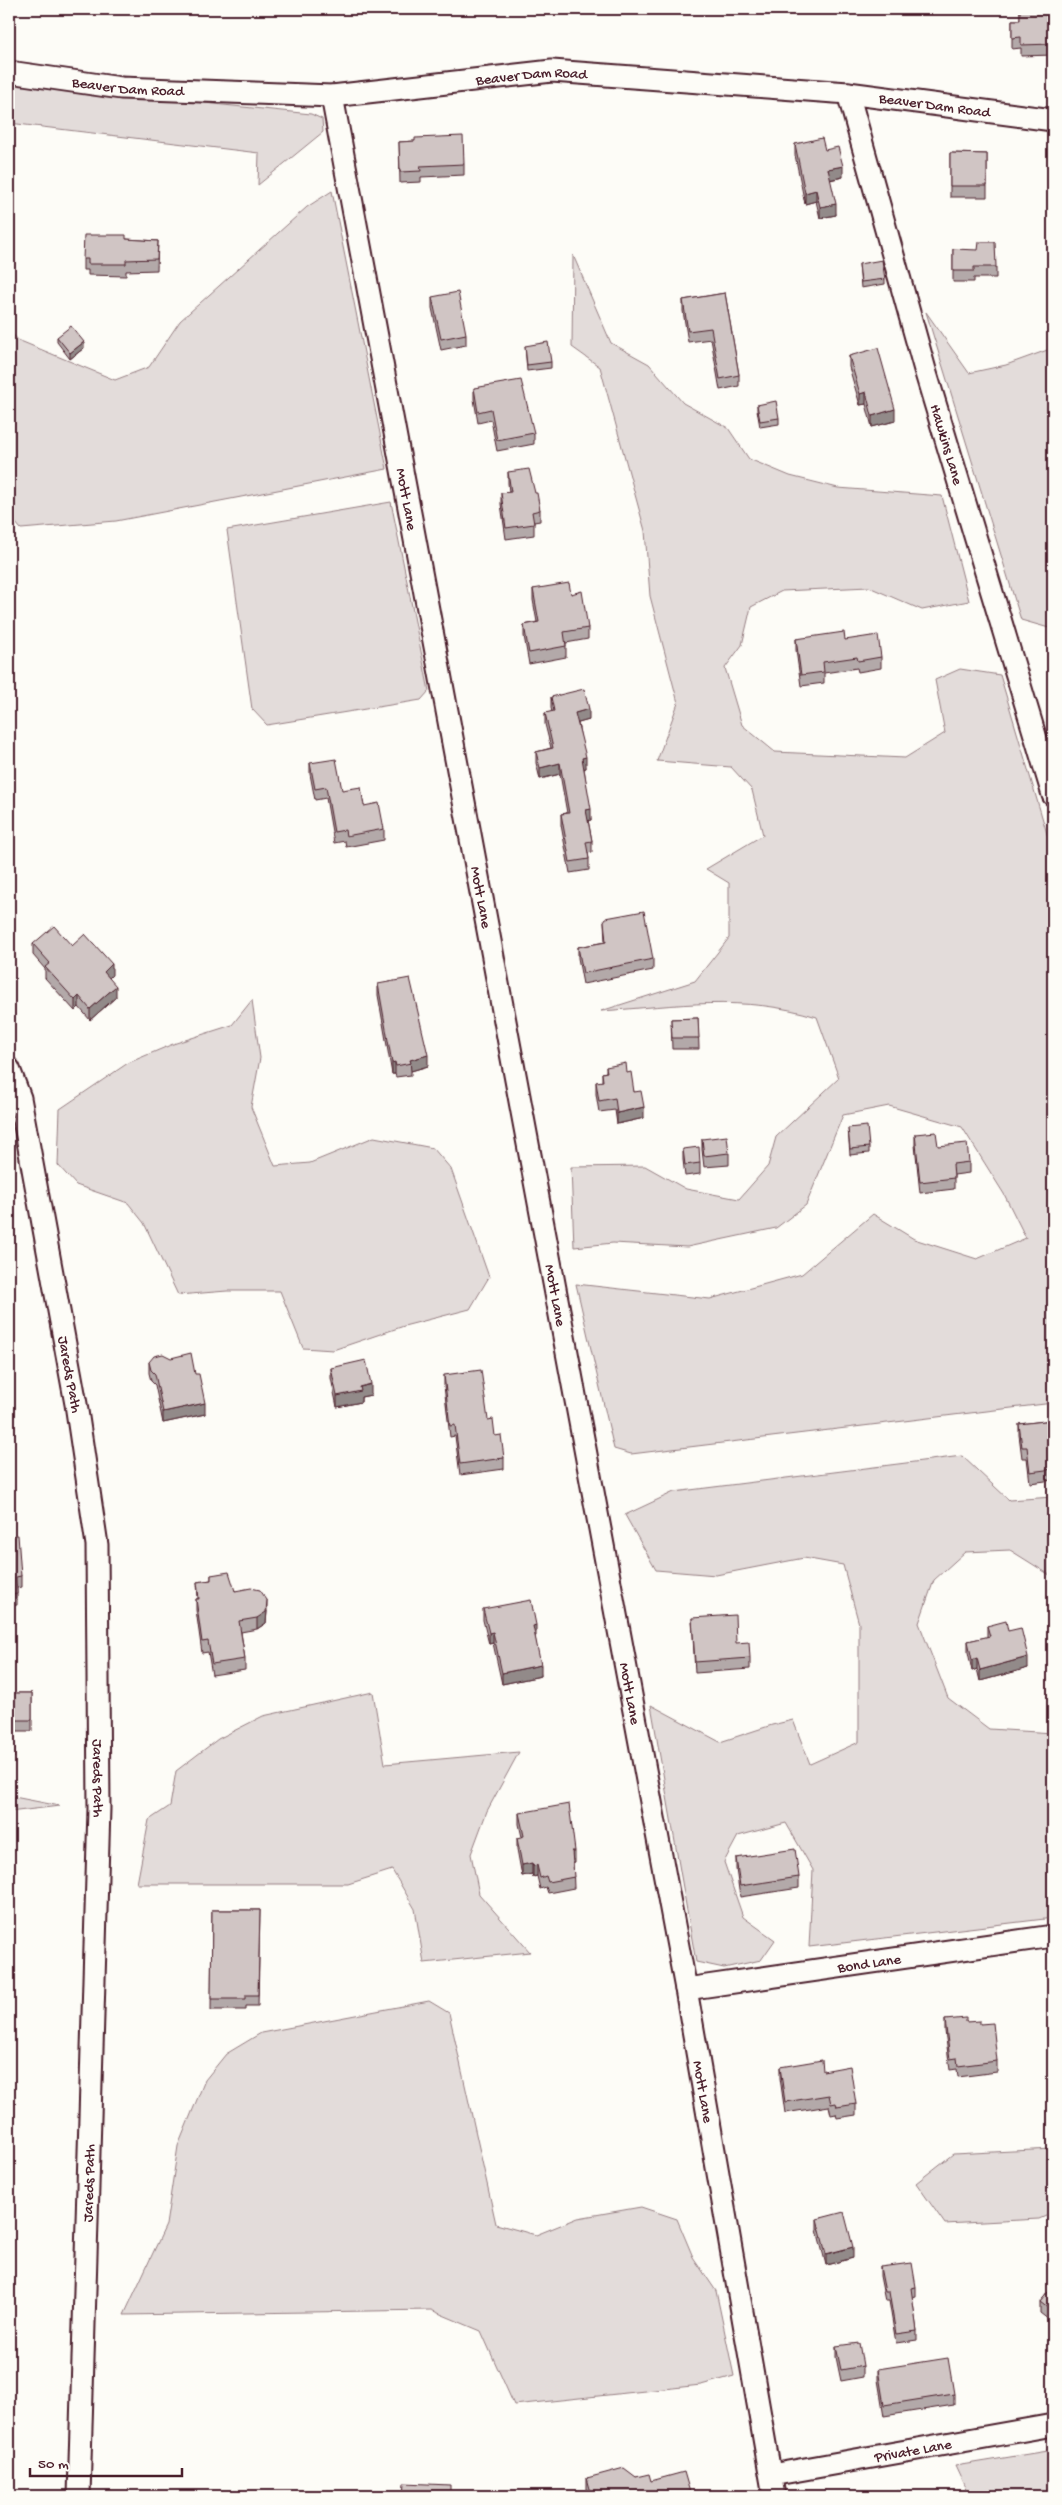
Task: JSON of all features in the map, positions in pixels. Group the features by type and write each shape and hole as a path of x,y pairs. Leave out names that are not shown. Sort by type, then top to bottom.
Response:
{"street":[{"name":"Beaver Dam Road","path":"9,72 121,88 332,96 552,71 848,93 1053,120"},
{"name":"Hawkins Lane","path":"848,93 925,370 1050,773 1053,794"},
{"name":"Mott Lane","path":"332,96 686,1989 774,2496"},
{"name":"Jareds Path","path":"9,1069 20,1098 76,1404 97,1545 99,1808 80,2496"},
{"name":"Bond Lane","path":"686,1989 1053,1936"},
{"name":"Private Lane","path":"771,2475 1053,2425"}],"shaded area":[{"path":"9,83 311,114 322,119 323,132 258,185 259,153 9,123"},
{"path":"332,191 387,469 116,521 21,529 9,515 11,469 9,460 9,330 18,340 115,380 149,367 180,321 307,207"},
{"path":"573,255 611,343 649,364 683,403 728,428 749,459 790,476 838,488 942,496 969,601 922,610 869,587 782,591 751,607 742,645 725,668 742,725 775,752 905,758 945,733 935,680 960,669 1000,675 1053,854 1053,1403 631,1454 614,1449 576,1284 710,1299 802,1274 873,1214 914,1239 977,1259 1026,1238 1004,1194 962,1127 889,1106 843,1115 806,1205 776,1228 687,1247 613,1243 574,1247 571,1167 645,1166 686,1189 739,1199 768,1166 776,1137 839,1078 817,1017 790,1010 736,1004 683,1005 601,1011 695,981 729,938 729,883 706,869 763,835 752,790 731,767 657,761 678,703 650,596 645,531 600,367 572,347"},
{"path":"926,312 969,373 1006,365 1053,348 1053,626 1049,628 1021,620"},
{"path":"391,502 429,691 421,700 267,725 252,709 227,530"},
{"path":"252,1000 260,1058 251,1107 275,1166 310,1163 374,1137 433,1148 451,1169 489,1277 470,1309 404,1326 333,1350 303,1348 280,1291 227,1291 178,1295 144,1223 128,1203 76,1185 58,1165 60,1109 128,1063 173,1044 232,1025"},
{"path":"962,1456 1009,1500 1053,1497 1053,1577 1010,1550 965,1552 934,1580 919,1623 948,1698 989,1729 1053,1733 1053,1918 809,1947 813,1870 786,1823 738,1836 724,1862 743,1917 775,1940 761,1960 724,1968 696,1962 651,1705 720,1742 793,1720 810,1764 859,1742 859,1624 843,1565 804,1558 716,1575 656,1570 625,1515 674,1492"},
{"path":"373,1692 385,1764 519,1752 487,1811 471,1854 479,1894 530,1952 424,1963 415,1909 392,1870 348,1884 137,1884 149,1820 170,1806 176,1771 218,1739 263,1716"},
{"path":"9,1796 60,1806 9,1812"},
{"path":"429,2001 449,2013 496,2224 536,2235 578,2218 641,2207 677,2219 693,2257 716,2291 734,2376 701,2385 514,2405 481,2331 431,2310 124,2315 166,2225 178,2146 205,2080 226,2054 261,2033"},
{"path":"1053,2149 1053,2213 1039,2219 945,2224 916,2183 953,2154"},
{"path":"1053,2450 1053,2496 969,2496 955,2466"}],"building":[{"path":"1020,9 1053,9 1053,44 1021,45 1021,37 1012,38 1012,20 1020,20"},
{"path":"463,136 464,164 420,166 421,171 400,172 399,142 415,141 415,138"},
{"path":"822,138 825,150 838,147 843,166 828,169 836,204 820,207 816,190 805,193 795,144"},
{"path":"950,153 987,154 987,186 950,186"},
{"path":"84,235 126,235 126,239 158,241 157,259 126,260 126,264 88,264 88,259 83,259"},
{"path":"979,242 995,242 996,267 974,267 974,271 953,271 953,249 978,250"},
{"path":"882,260 885,279 861,282 859,264"},
{"path":"458,292 466,334 441,339 432,297"},
{"path":"725,293 739,375 720,379 711,328 688,331 683,300"},
{"path":"71,326 84,342 70,353 57,337"},
{"path":"548,342 551,362 527,365 525,346"},
{"path":"878,348 895,409 872,416 866,392 860,394 849,356"},
{"path":"521,380 534,433 497,440 491,409 478,412 474,388"},
{"path":"776,401 779,418 760,421 757,405"},
{"path":"529,469 535,493 537,493 540,510 532,512 534,524 506,528 501,493 511,492 508,472"},
{"path":"569,583 571,594 582,591 588,628 564,632 566,646 529,653 524,625 539,622 533,589"},
{"path":"844,632 845,640 878,635 881,657 858,661 857,657 823,662 824,672 801,675 796,639"},
{"path":"584,689 589,709 575,713 586,757 582,758 591,809 586,810 592,841 586,842 589,859 570,862 561,814 569,813 560,763 540,768 536,752 553,748 545,713 554,711 551,697"},
{"path":"336,759 342,790 361,787 364,806 379,803 384,829 346,836 345,830 334,832 326,787 315,789 310,763"},
{"path":"644,911 653,959 583,973 578,947 606,942 604,921 606,918"},
{"path":"54,926 72,946 85,934 112,964 104,972 116,986 90,1009 79,996 75,1000 45,967 50,963 33,944"},
{"path":"410,978 428,1055 410,1060 411,1063 396,1066 395,1062 392,1063 378,984"},
{"path":"698,1018 699,1038 672,1038 671,1019"},
{"path":"626,1063 627,1073 631,1072 634,1092 641,1091 644,1107 617,1113 615,1098 599,1101 596,1082 603,1081 602,1073 607,1072 606,1067"},
{"path":"867,1126 869,1147 850,1149 848,1128"},
{"path":"936,1132 938,1146 967,1143 969,1162 953,1164 954,1178 920,1182 915,1134"},
{"path":"727,1136 729,1153 704,1156 702,1139"},
{"path":"699,1147 700,1163 685,1165 683,1149"},
{"path":"191,1353 195,1374 199,1374 205,1403 163,1412 155,1374 151,1370 149,1362 154,1356 163,1354 171,1358"},
{"path":"366,1360 371,1384 360,1387 361,1391 337,1396 331,1368"},
{"path":"481,1370 488,1420 493,1419 495,1436 501,1435 504,1458 460,1464 455,1425 450,1426 444,1375"},
{"path":"1053,1420 1053,1469 1030,1472 1027,1447 1022,1447 1019,1424"},
{"path":"18,1535 21,1576 16,1577 17,1594 9,1595 9,1536"},
{"path":"229,1572 235,1591 251,1588 260,1590 267,1600 266,1612 257,1618 239,1621 245,1659 212,1664 208,1641 202,1642 196,1599 199,1599 197,1582 211,1580 211,1575"},
{"path":"531,1600 536,1625 533,1626 541,1665 502,1673 493,1632 489,1633 483,1609"},
{"path":"735,1615 736,1643 749,1642 750,1658 695,1662 692,1618"},
{"path":"1006,1621 1008,1631 1021,1628 1028,1657 980,1670 977,1658 972,1660 968,1641 990,1636 987,1626"},
{"path":"9,1693 32,1693 32,1720 14,1720 14,1747 9,1747"},
{"path":"569,1804 575,1851 572,1851 574,1877 548,1882 546,1876 540,1878 537,1865 533,1866 532,1863 522,1865 517,1838 524,1836 519,1813"},
{"path":"795,1849 799,1877 740,1886 736,1858"},
{"path":"212,1910 260,1910 258,1995 246,1995 246,1999 211,1999"},
{"path":"966,2018 966,2022 980,2021 980,2024 993,2023 997,2061 958,2066 957,2058 950,2059 945,2020"},
{"path":"822,2060 823,2071 850,2066 856,2104 837,2107 836,2103 831,2104 829,2095 785,2102 780,2067"},
{"path":"844,2212 853,2247 826,2254 817,2219"},
{"path":"912,2263 916,2287 911,2288 917,2331 896,2334 889,2292 885,2292 880,2267"},
{"path":"1053,2286 1053,2312 1040,2302"},
{"path":"859,2343 863,2366 841,2370 836,2346"},
{"path":"948,2358 954,2394 884,2405 878,2369"},
{"path":"624,2468 636,2477 649,2474 651,2481 684,2472 691,2496 592,2496 587,2478"},
{"path":"404,2483 450,2485 450,2496 403,2496"},
{"path":"899,2490 900,2496 867,2496"}]}
